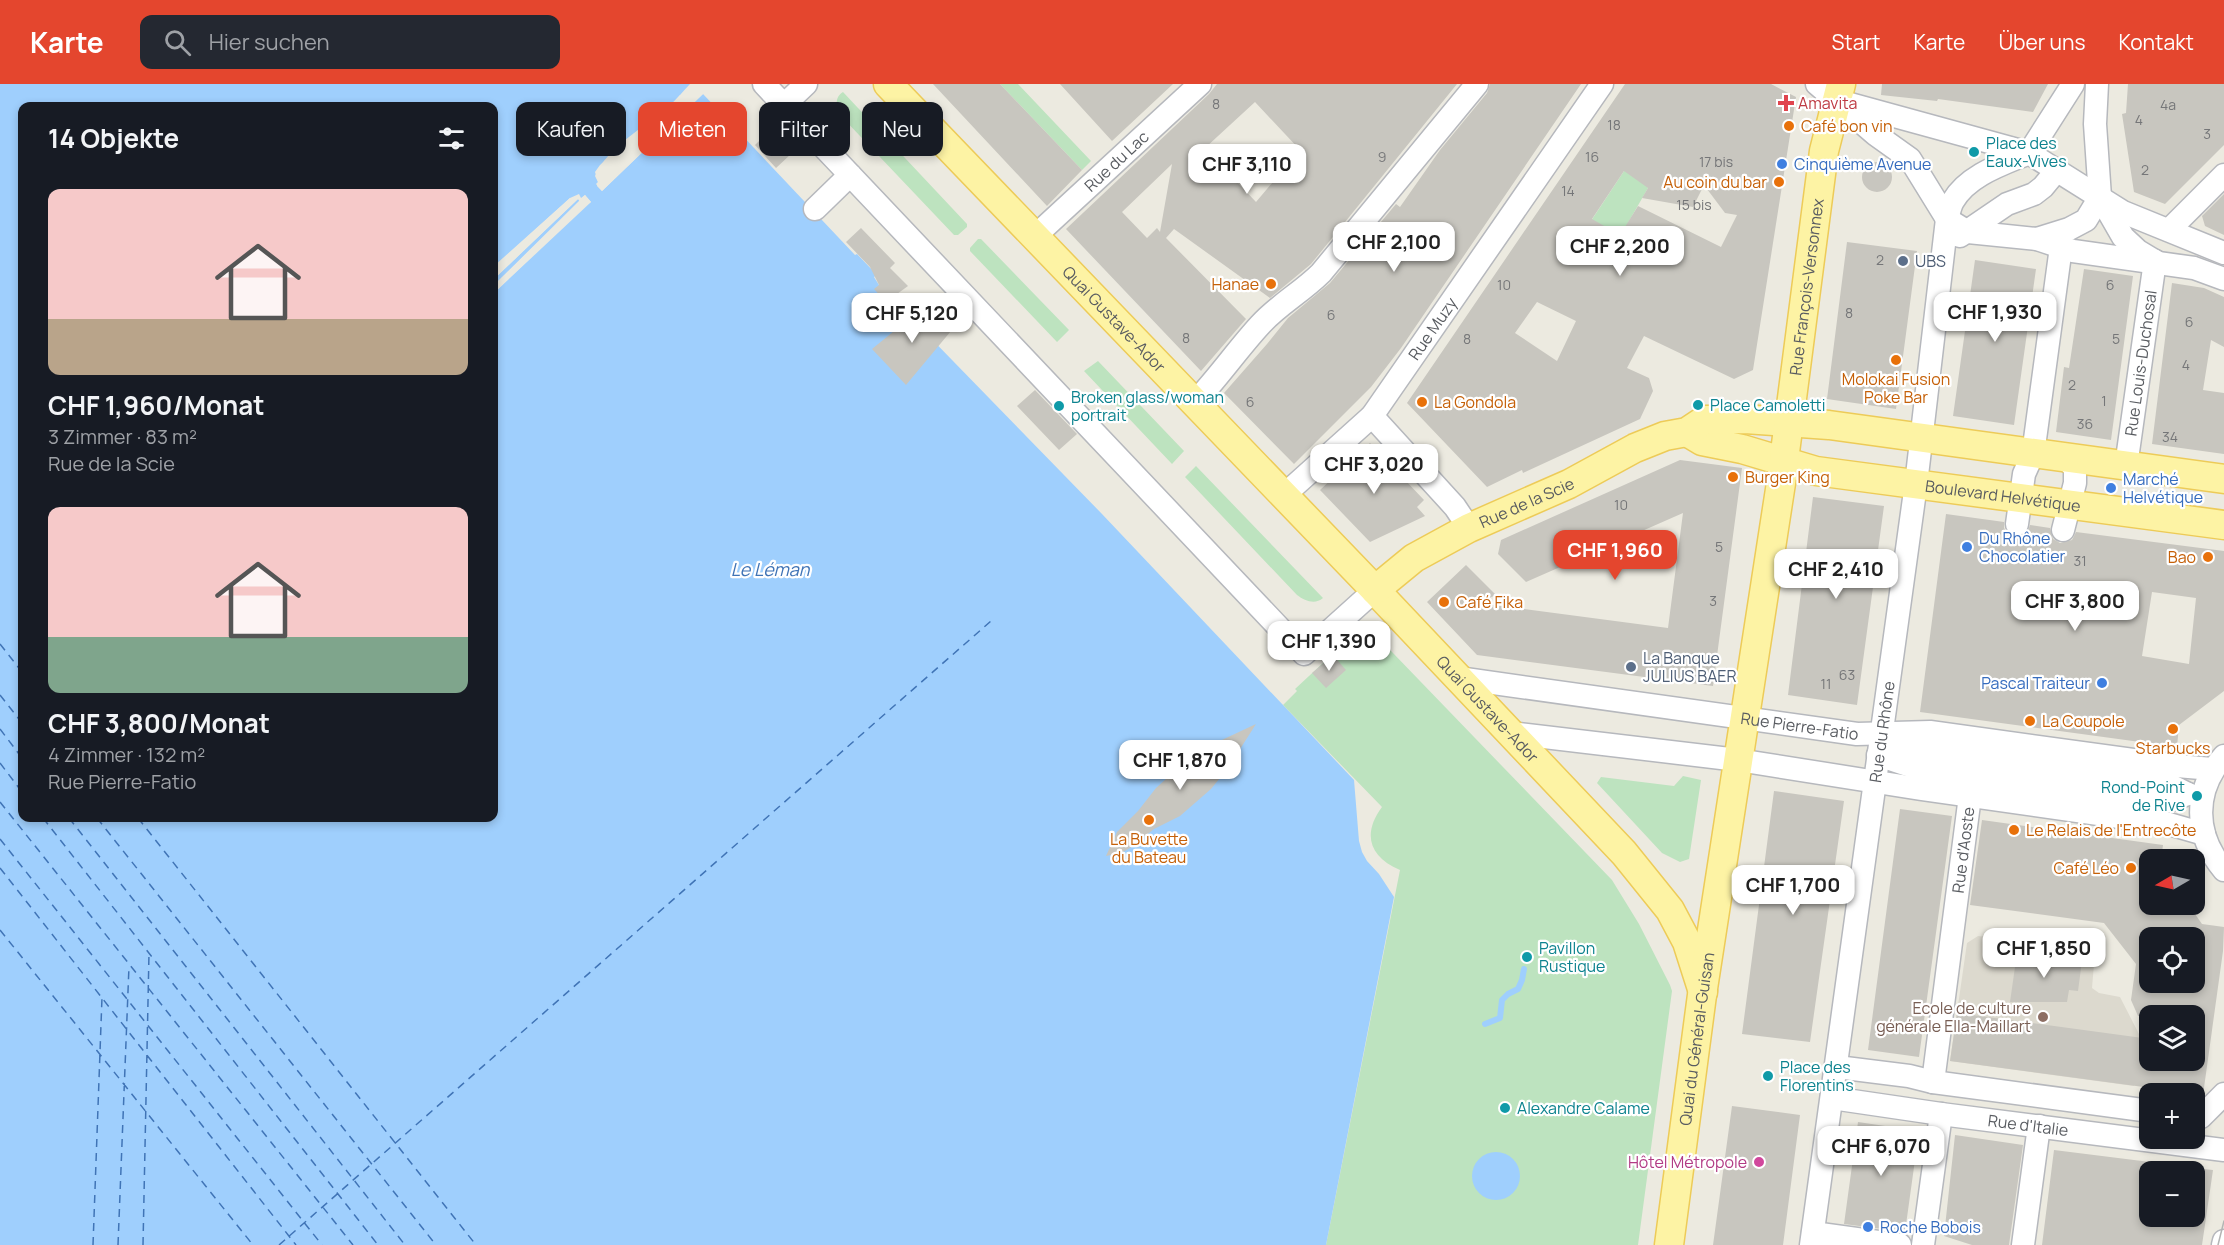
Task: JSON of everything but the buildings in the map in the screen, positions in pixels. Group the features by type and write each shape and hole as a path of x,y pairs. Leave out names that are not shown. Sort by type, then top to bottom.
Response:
{"main road":[{"name":"Quai Gustave-Ador","path":"888,84 1375,590 1624,853 1670,910 1688,942 1703,992"},
{"name":"Rue François-Versonnex","path":"1738,760 1784,462 1831,89"},
{"path":"1784,462 1742,449 1702,441 1687,432 1705,420 1745,419 1829,425 2224,479"},
{"name":"Rue de la Scie","path":"1375,590 1414,558 1469,528 1569,484 1635,448 1665,436 1687,432"},
{"name":"Boulevard Helvétique","path":"1784,462 1816,471 1916,484 2019,511 2066,517 2224,525"},
{"name":"Quai du Général-Guisan","path":"1669,1245 1703,992 1738,760"}],"street":[{"path":"764,84 781,102"},
{"path":"787,102 806,84"},
{"name":"Rue du Lac","path":"1034,237 1200,84"},
{"path":"1194,403 1212,385 1263,322 1310,285 1477,84"},
{"name":"Rue Muzy","path":"1283,496 1372,416 1602,84"},
{"path":"1956,235 1952,202 1958,193 1991,169 2029,153 2073,84"},
{"path":"2097,84 2095,124 2100,197 2124,237 2138,251 2155,261"},
{"path":"1831,89 1883,115 1996,142 2029,153 2123,212 2224,253"},
{"path":"1831,89 1875,134 1910,159 1956,235"},
{"path":"832,156 1304,654 1375,590"},
{"path":"1956,235 2007,204 2034,194 2057,170"},
{"path":"2169,230 2224,174"},
{"path":"815,209 850,175"},
{"path":"2037,239 2086,220 2100,197"},
{"path":"1956,235 2037,239 2061,248 2194,268 2224,279"},
{"name":"Rue du Rhône","path":"1812,1239 1922,438 1956,235"},
{"path":"2019,511 2024,474 2033,454 2061,248"},
{"name":"Rue Louis-Duchosal","path":"2126,466 2155,261"},
{"path":"1372,416 1455,507 1469,528"},
{"path":"2065,458 2075,468 2075,483 2066,517"},
{"name":"Rue Pierre-Fatio","path":"1458,678 1857,734 1880,745 1930,732 2177,766 2218,762"},
{"path":"1510,733 1738,760 2169,824 2204,834"},
{"path":"1880,745 2166,783 2188,794 2163,803 1935,774 1880,745"},
{"path":"2218,762 2202,797 2201,814 2204,834 2222,870"},
{"name":"Rue d'Aoste","path":"1933,1082 1970,796"},
{"name":"Rue d'Italie","path":"1837,1067 2139,1110"},
{"path":"2205,1111 2224,1094"},
{"name":"Rue d'Italie","path":"1832,1098 2224,1150"},
{"path":"1923,1245 1941,1114"},
{"path":"2205,1118 2224,1120"},
{"path":"2023,1245 2039,1126"},
{"path":"1812,1239 1900,1245"}],"shaded area":[{"name":"Ecole de culture générale Ella-Maillart","path":"1978,936 2081,947 2094,964 2092,988 2099,993 2120,997 2139,1034 2134,1086 1950,1061 1967,943"}],"green space":[{"path":"1000,84 1018,84 1091,161 1082,170"},
{"path":"843,92 862,112 862,138 850,125 850,102 837,102"},
{"path":"879,156 903,156 967,224 967,227 958,235 954,235"},
{"path":"1630,162 1648,188 1621,235 1611,230 1605,239 1587,227"},
{"path":"978,239 981,239 1069,330 1057,342 970,251"},
{"path":"1098,361 1184,451 1172,464 1084,371"},
{"path":"1196,466 1323,598 1310,601 1297,595 1185,477"},
{"path":"1365,624 1612,880 1639,924 1670,985 1672,991 1638,1245 1326,1245 1400,870 1381,858 1372,844 1372,826 1382,807 1283,705 1297,691 1295,689"},
{"path":"1683,776 1701,780 1689,859 1680,862 1662,853 1597,783 1601,777 1674,786"}],"water":[{"name":"Le Léman","path":"0,84 690,84 673,102 638,102 638,130 626,140 626,102 516,102 516,156 609,156 595,176 598,182 596,184 602,191 638,156 747,156 747,141 759,156 877,275 874,277 879,285 1102,514 1354,780 1362,852 1394,897 1326,1245 0,1245"},
{"name":"Le Léman","path":"703,94 711,102 695,102"},
{"path":"578,199 580,202 498,281 498,275"},
{"path":"1491,1152 1501,1152 1513,1159 1520,1171 1520,1181 1513,1193 1501,1200 1491,1200 1476,1189 1472,1181 1472,1171 1483,1156"}],"pier":[{"path":"701,92 703,94 695,102 691,102"},
{"path":"680,95 684,96 678,102 674,102"},
{"path":"638,131 638,134 626,145 626,141"},
{"path":"638,152 638,156 602,191 597,186 595,172 600,165 610,156 614,156 598,173 602,187"},
{"path":"579,194 581,198 585,195 591,202 498,289 498,281 580,200 578,199 498,275 498,271 572,200 498,265 498,263 570,198"}],"waterway":[{"path":"1485,1024 1500,1018 1502,1000 1518,989 1524,969"}],"ferry route":[{"path":"279,1245 991,621"},
{"path":"0,644 18,667"},
{"path":"0,695 18,718"},
{"path":"0,729 18,753"},
{"path":"0,763 18,787"},
{"path":"0,802 353,1245"},
{"path":"46,822 378,1245"},
{"path":"72,822 405,1245"},
{"path":"100,822 436,1245"},
{"path":"141,822 476,1245"},
{"path":"0,839 322,1245"},
{"path":"0,868 296,1245"},
{"path":"0,930 253,1245"},
{"path":"143,1245 149,953"},
{"path":"118,1245 129,966"},
{"path":"93,1245 102,997"}],"tram line":[{"path":"2218,1245 2224,1221"}],"place":[{"name":"Amavita","path":"1786,103"},
{"name":"Café bon vin","path":"1789,126"},
{"name":"Place des Eaux-Vives","path":"1974,152"},
{"name":"Cinquième Avenue","path":"1782,164"},
{"name":"Au coin du bar","path":"1779,182"},
{"name":"UBS","path":"1903,261"},
{"name":"Hanae","path":"1271,284"},
{"name":"Molokai Fusion Poke Bar","path":"1896,360"},
{"name":"La Gondola","path":"1422,402"},
{"name":"Place Camoletti","path":"1698,405"},
{"name":"Broken glass/woman portrait","path":"1059,406"},
{"name":"Burger King","path":"1733,477"},
{"name":"Marché Helvétique","path":"2111,488"},
{"name":"Du Rhône Chocolatier","path":"1967,547"},
{"name":"Bao","path":"2208,557"},
{"name":"Café Fika","path":"1444,602"},
{"name":"La Banque JULIUS BAER","path":"1631,667"},
{"name":"Pascal Traiteur","path":"2102,683"},
{"name":"La Coupole","path":"2030,721"},
{"name":"Starbucks","path":"2173,729"},
{"name":"Rond-Point de Rive","path":"2197,796"},
{"name":"La Buvette du Bateau","path":"1149,820"},
{"name":"Le Relais de l'Entrecôte","path":"2014,830"},
{"name":"Café Léo","path":"2131,868"},
{"name":"Pavillon Rustique","path":"1527,957"},
{"name":"Ecole de culture générale Ella-Maillart","path":"2043,1017"},
{"name":"Place des Florentins","path":"1768,1076"},
{"name":"Alexandre Calame","path":"1505,1108"},
{"name":"Hôtel Métropole","path":"1759,1162"},
{"name":"Roche Bobois","path":"1868,1227"}]}
